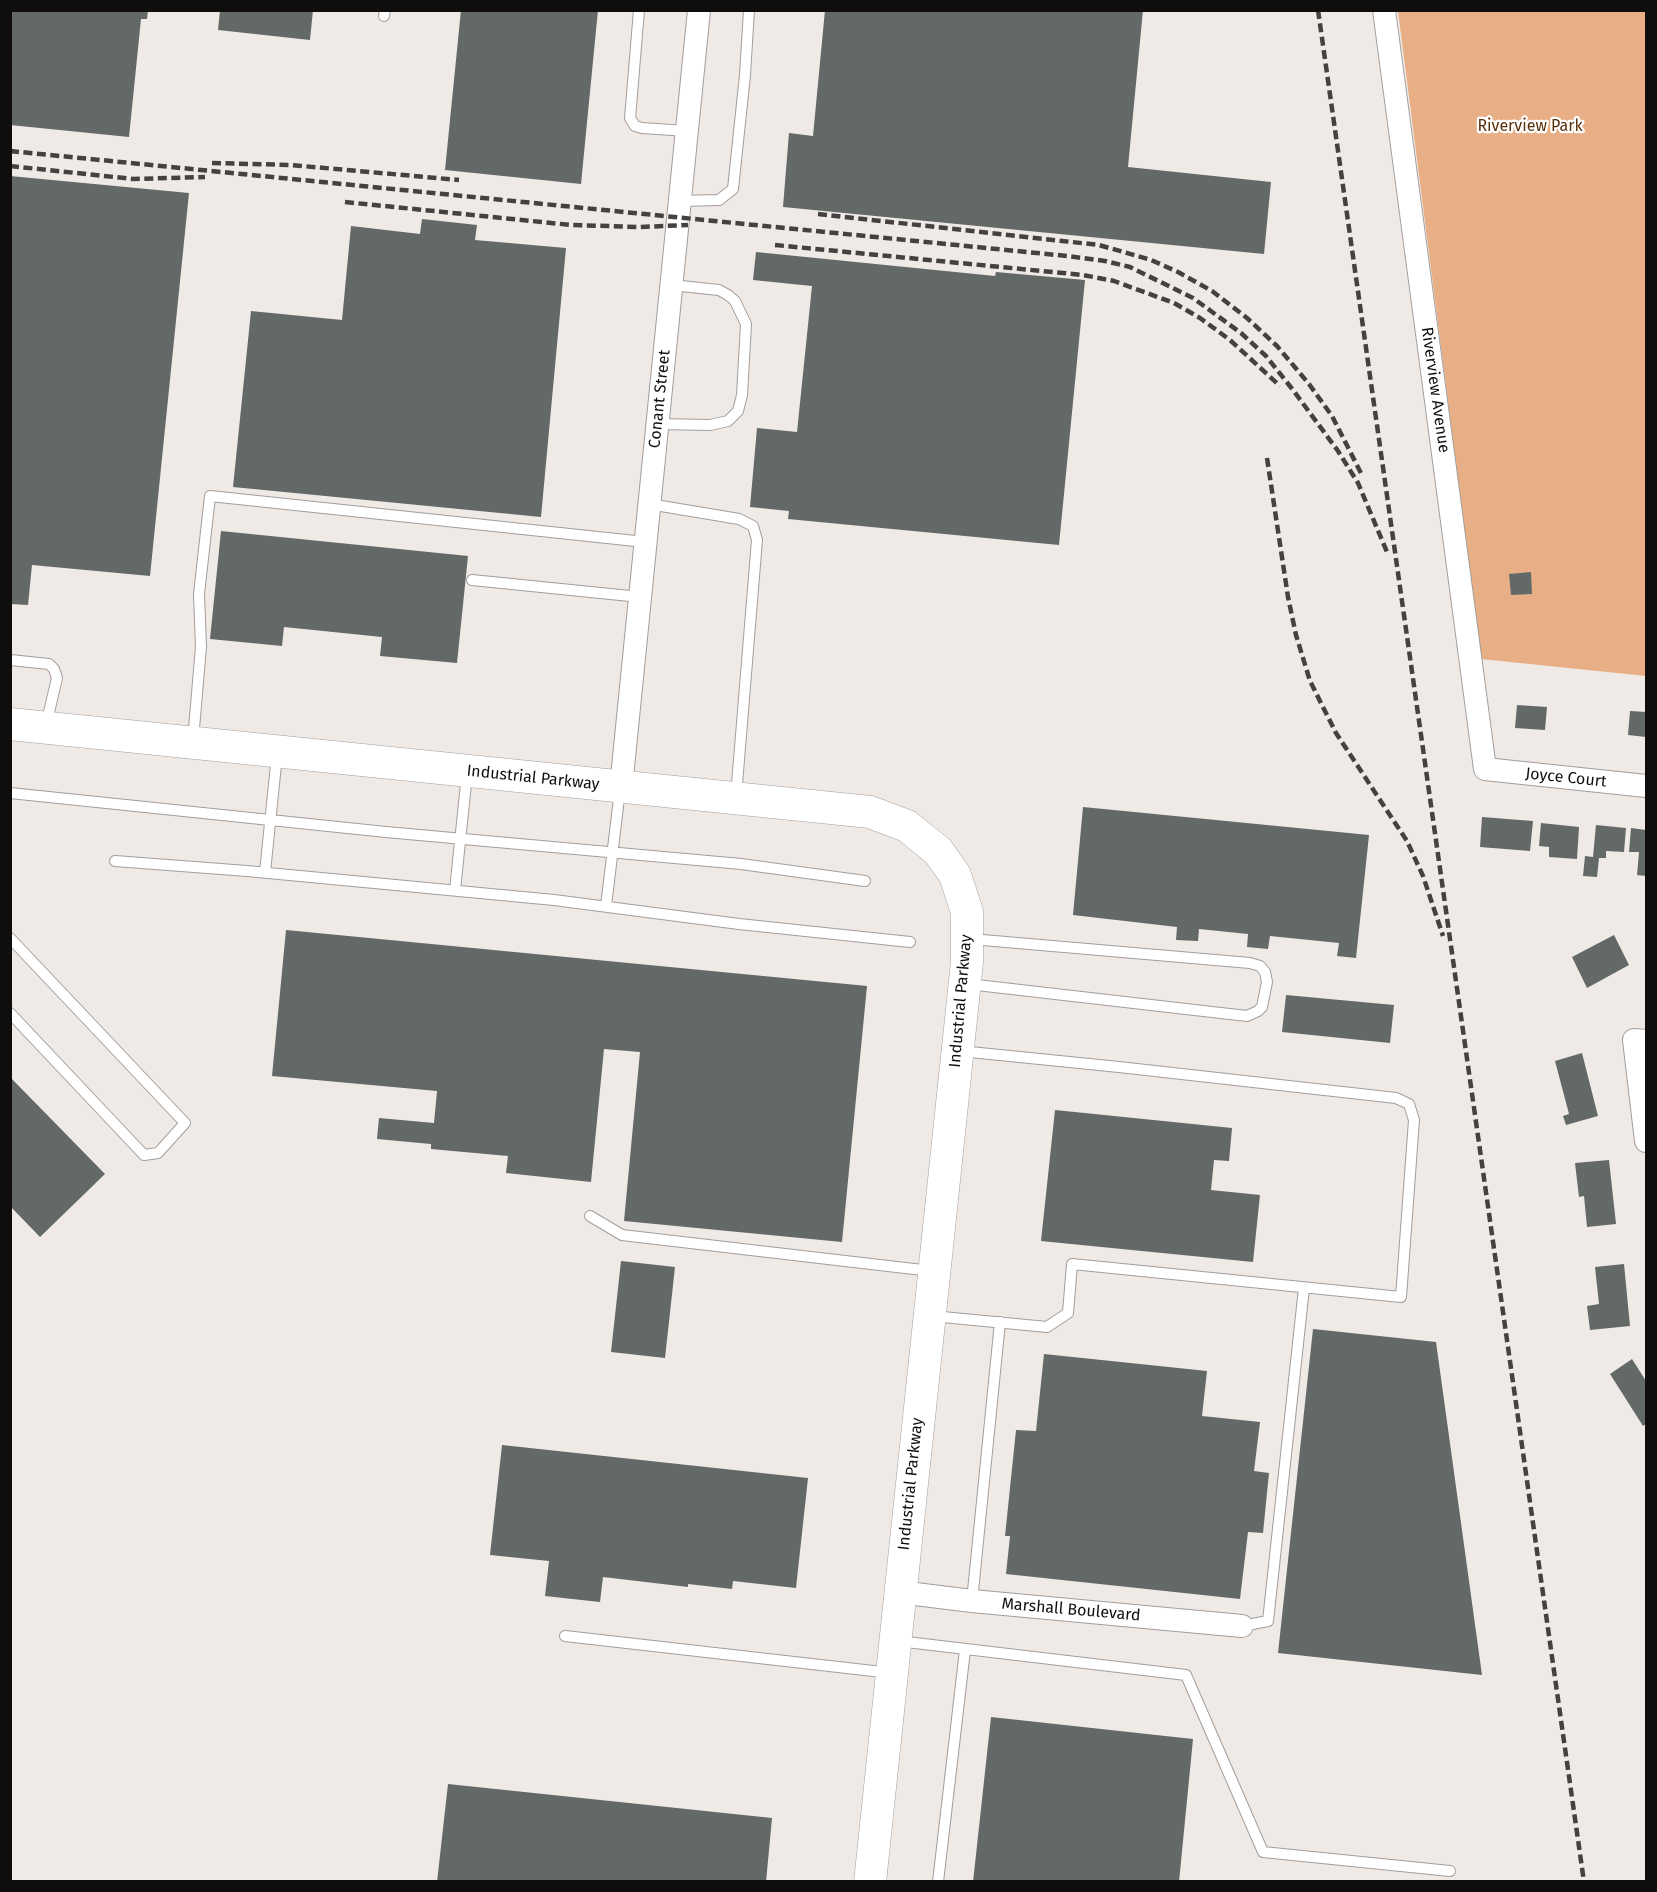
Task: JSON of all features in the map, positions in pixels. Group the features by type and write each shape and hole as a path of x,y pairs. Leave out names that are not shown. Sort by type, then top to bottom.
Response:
{"street":[{"name":"Conant Street","path":"621,787 699,10"},
{"name":"Riverview Avenue","path":"1384,10 1485,769"},
{"name":"Industrial Parkway","path":"10,724 870,812 907,826 938,851 955,875 967,912 968,939 870,1881"},
{"name":"Joyce Court","path":"1485,769 1647,786"},
{"path":"1640,1041 1647,1141"},
{"name":"Marshall Boulevard","path":"899,1592 1242,1626"}],"lane":[{"path":"639,10 630,118 635,126 642,128 687,131"},
{"path":"680,201 719,200 734,189 749,10"},
{"path":"657,424 710,426 728,421 738,411 742,396 746,324 735,302 718,290 671,285"},
{"path":"193,743 201,646 199,594 210,496 645,542"},
{"path":"649,504 740,519 753,526 757,540 736,798"},
{"path":"472,580 640,597"},
{"path":"10,660 49,664 54,669 57,678 45,728"},
{"path":"265,872 277,752"},
{"path":"455,890 467,771"},
{"path":"606,906 621,787"},
{"path":"10,793 270,821 741,864 865,881"},
{"path":"115,861 455,890 910,942"},
{"path":"10,938 185,1123 158,1154 144,1155 10,1013"},
{"path":"964,983 1247,1016 1262,1007 1267,982 1265,972 1260,966 1250,963 968,939"},
{"path":"929,1316 1047,1327 1068,1313 1072,1264 1401,1297 1413,1120 1408,1104 1396,1098 1119,1066 957,1051"},
{"path":"590,1216 622,1235 934,1271"},
{"path":"1242,1626 1268,1621 1304,1288"},
{"path":"972,1601 1000,1323"},
{"path":"565,1636 891,1672"},
{"path":"894,1640 1186,1675 1263,1852 1450,1871"},
{"path":"938,1881 964,1650"}],"green space":[{"name":"Riverview Park","path":"1398,11 1646,11 1646,676 1481,659"}],"building":[{"path":"10,10 148,10 147,19 141,19 129,137 10,125"},
{"path":"220,10 313,10 310,40 218,30"},
{"path":"461,10 598,10 581,184 445,170"},
{"path":"825,10 1143,10 1128,167 1271,182 1264,254 783,207 789,133 813,136"},
{"path":"10,176 189,193 150,576 32,565 28,605 10,604"},
{"path":"422,219 477,225 475,240 566,248 541,517 233,487 251,311 342,320 351,226 420,234"},
{"path":"756,252 995,276 996,272 1085,280 1059,545 788,519 789,511 750,507 757,428 797,432 812,286 753,280"},
{"path":"221,531 468,556 457,663 380,656 382,637 284,627 282,646 210,639"},
{"path":"1531,572 1532,594 1511,595 1509,574"},
{"path":"1517,705 1547,707 1545,730 1515,728"},
{"path":"1630,711 1646,712 1646,737 1628,735"},
{"path":"1083,807 1369,835 1356,958 1337,956 1339,943 1270,936 1268,949 1247,947 1248,934 1199,929 1198,941 1176,940 1177,927 1073,915"},
{"path":"1482,817 1533,821 1530,851 1480,847"},
{"path":"1541,823 1579,827 1577,859 1549,857 1549,847 1539,846"},
{"path":"1596,825 1626,828 1624,852 1606,851 1606,858 1599,858 1597,877 1583,876 1585,856 1593,857"},
{"path":"1631,828 1646,830 1646,876 1637,875 1639,852 1629,852"},
{"path":"286,930 867,986 842,1242 624,1221 640,1052 604,1049 591,1182 506,1173 508,1156 431,1149 431,1144 377,1139 379,1118 434,1123 437,1091 272,1076"},
{"path":"1614,935 1629,965 1587,988 1572,957"},
{"path":"1286,995 1394,1005 1390,1043 1282,1032"},
{"path":"1582,1053 1598,1116 1566,1125 1563,1116 1569,1114 1555,1061"},
{"path":"10,1077 105,1174 40,1237 10,1206"},
{"path":"1055,1110 1232,1128 1229,1161 1214,1160 1211,1190 1260,1195 1253,1262 1041,1241"},
{"path":"1609,1160 1616,1224 1587,1227 1584,1196 1579,1197 1575,1163"},
{"path":"621,1261 675,1267 665,1358 611,1352"},
{"path":"1624,1264 1630,1326 1590,1330 1587,1306 1599,1304 1595,1267"},
{"path":"1313,1329 1436,1342 1482,1675 1278,1653"},
{"path":"1044,1354 1207,1371 1202,1416 1260,1422 1254,1471 1269,1473 1263,1533 1248,1532 1240,1599 1006,1574 1010,1536 1005,1536 1016,1430 1036,1431"},
{"path":"1632,1359 1646,1381 1646,1424 1643,1426 1610,1374"},
{"path":"502,1445 808,1478 796,1588 733,1581 732,1589 688,1584 688,1587 603,1577 600,1602 545,1596 549,1561 490,1555"},
{"path":"991,1717 1193,1739 1179,1882 973,1882"},
{"path":"448,1784 772,1818 766,1882 437,1882"}],"railway":[{"path":"1318,10 1584,1882"},
{"path":"10,151 1067,256 1130,267 1193,298 1241,333 1266,356 1338,451 1358,483 1387,552"},
{"path":"212,163 291,165 459,180"},
{"path":"10,166 133,179 205,177"},
{"path":"345,202 571,225 640,227 688,225"},
{"path":"818,214 1099,245 1151,260 1178,272 1212,291 1247,318 1277,346 1332,416 1363,477"},
{"path":"775,245 1083,275 1114,281 1174,303 1200,318 1230,340 1280,386"},
{"path":"1267,458 1288,597 1296,635 1310,681 1336,733 1407,841 1423,876 1443,936"}]}
